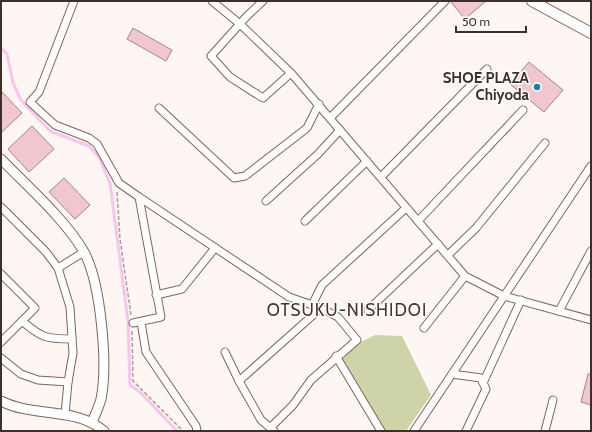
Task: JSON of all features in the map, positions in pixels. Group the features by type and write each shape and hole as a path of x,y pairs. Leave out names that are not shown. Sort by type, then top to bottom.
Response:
{"main road":[{"path":"532,1 591,33"}],"street":[{"path":"74,1 39,92 30,102 55,125 89,138 97,144 119,183 290,297 321,308 338,317 357,340 336,356 311,380 273,429 261,420 225,352"},
{"path":"212,1 240,24 291,73 331,117 340,130 406,208 466,276 504,296 591,320"},
{"path":"263,1 210,56 230,77 263,98 291,73"},
{"path":"331,117 445,1"},
{"path":"381,178 487,69"},
{"path":"159,108 234,178 245,176 306,128 319,104"},
{"path":"418,221 523,110"},
{"path":"266,201 318,154 340,130"},
{"path":"448,255 476,228 546,143"},
{"path":"1,159 70,232 90,263 99,306 104,362 101,399 92,422"},
{"path":"305,221 367,161"},
{"path":"414,431 591,166"},
{"path":"133,324 161,317 139,197"},
{"path":"1,207 46,252 58,268 70,307 73,354 68,382 65,414"},
{"path":"312,305 322,285 406,208"},
{"path":"368,310 438,244"},
{"path":"156,296 182,289 215,248"},
{"path":"559,311 591,250"},
{"path":"58,268 84,252"},
{"path":"1,274 35,308 2,339"},
{"path":"424,328 466,276"},
{"path":"483,383 521,300"},
{"path":"239,381 321,308"},
{"path":"22,321 38,335 50,339 72,339"},
{"path":"141,322 146,352 196,426 197,431"},
{"path":"336,356 380,431"},
{"path":"1,358 21,374 38,380 68,382"},
{"path":"452,374 481,378 486,389 466,431"},
{"path":"545,431 552,400"},
{"path":"1,401 21,408 78,416 92,422 104,431"}],"path":[{"path":"117,192 120,240 133,324 133,381 183,431"}],"green space":[{"path":"375,335 402,336 431,395 406,431 381,431 343,361 343,358 361,342"}],"building":[{"path":"450,1 486,1 465,19"},
{"path":"133,28 172,50 166,61 127,39"},
{"path":"529,62 563,90 544,112 510,84"},
{"path":"1,91 22,113 1,133"},
{"path":"32,126 54,149 29,172 8,149"},
{"path":"64,178 90,205 75,219 49,192"},
{"path":"588,374 591,374 591,405 581,402"}],"waterway":[{"path":"1,48 7,54 13,83 21,100 50,131 89,146 99,157 110,183 128,321 130,385 140,392 177,431"}],"place":[{"name":"SHOE PLAZA Chiyoda","path":"537,87"}],"district":[{"name":"OTSUKU-NISHIDOI","path":"347,310"}]}
